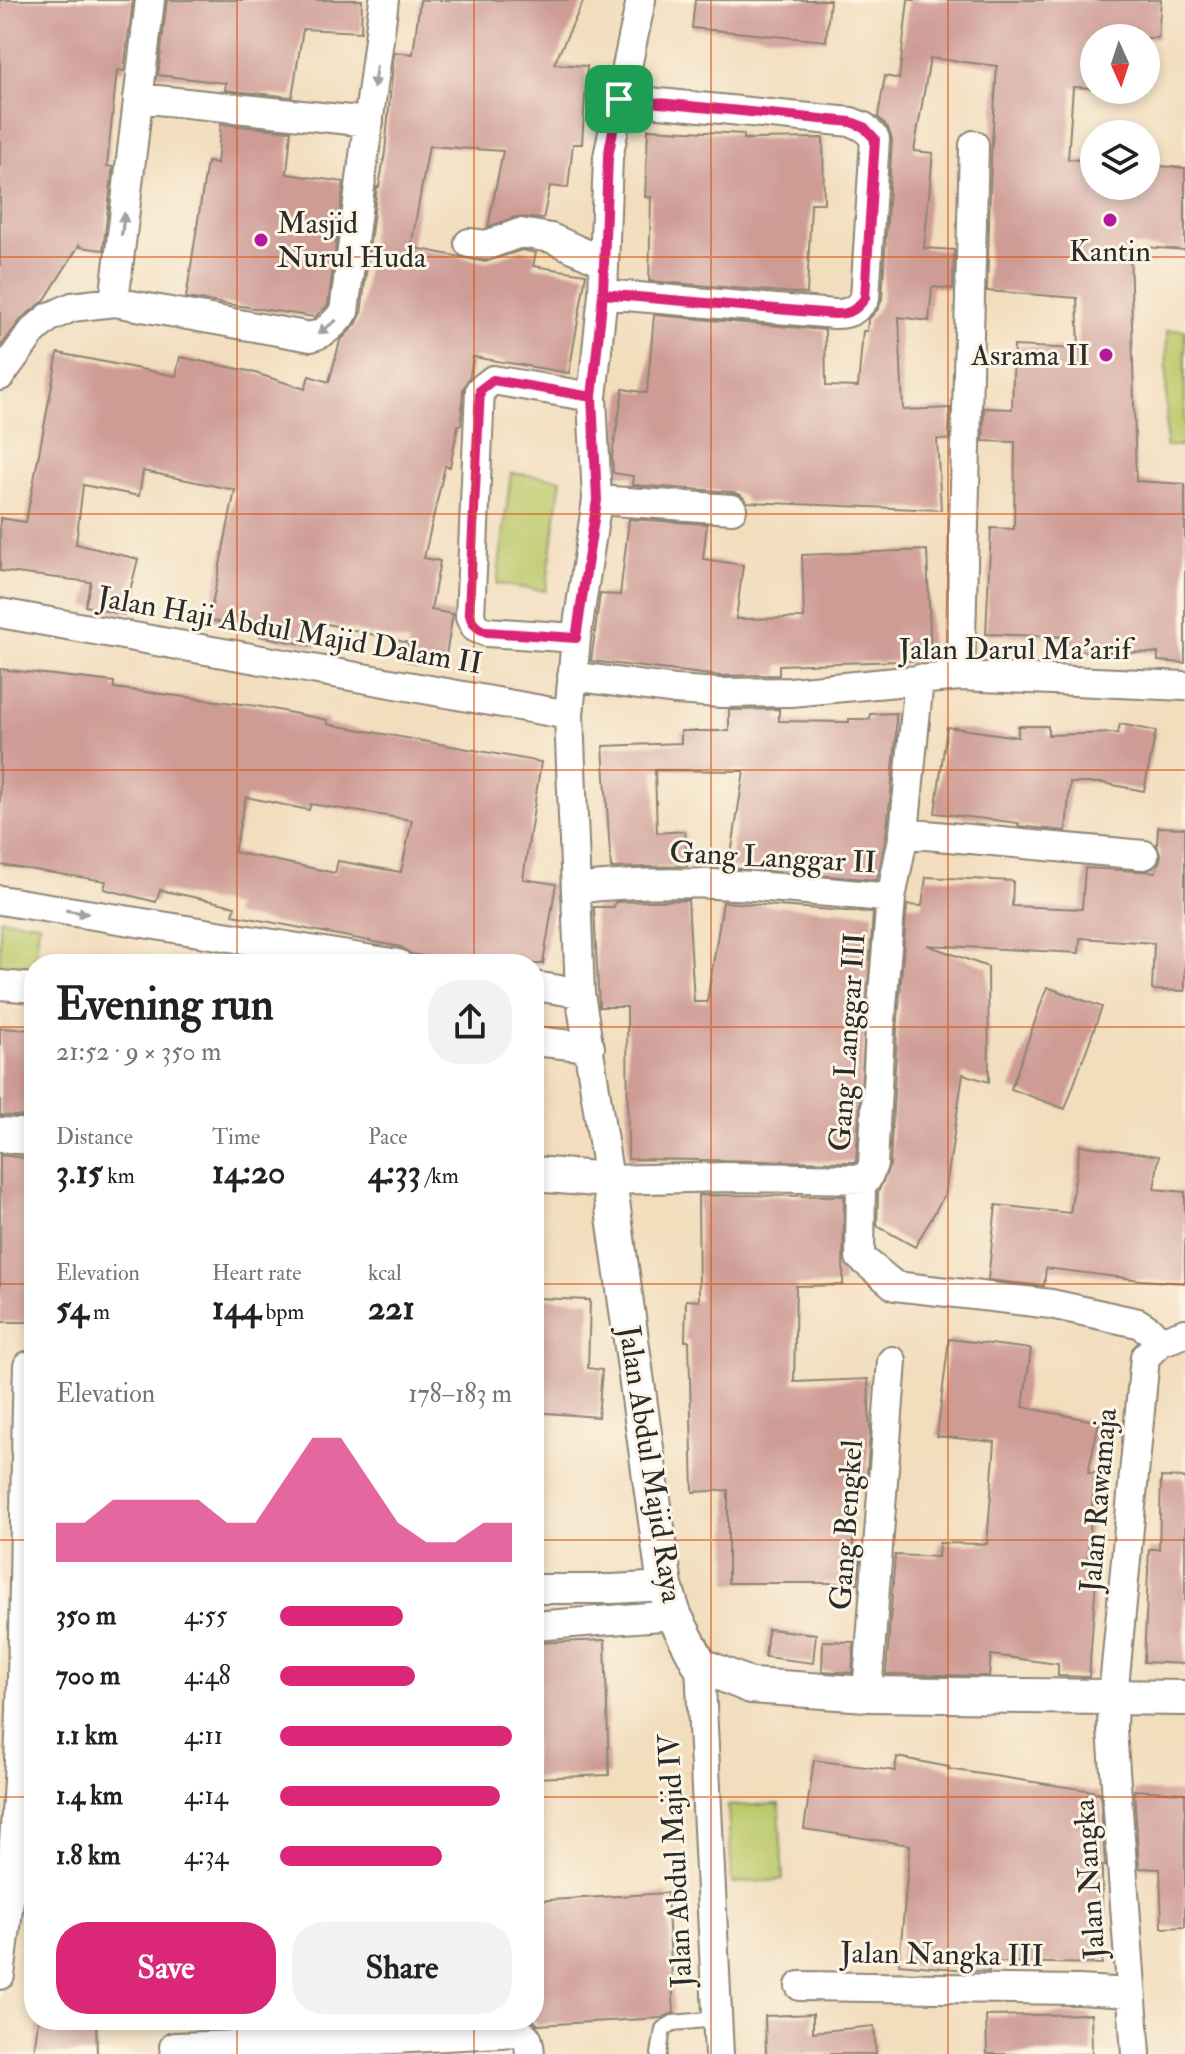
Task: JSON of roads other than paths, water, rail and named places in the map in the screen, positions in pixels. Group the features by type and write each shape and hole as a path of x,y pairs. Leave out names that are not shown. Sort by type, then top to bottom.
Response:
{"street":[{"path":"114,302 150,0"},
{"path":"0,376 33,331 48,318 72,307 114,302 311,337 322,334 344,312 384,0"},
{"path":"609,1180 580,993 569,715 576,638 597,500 592,397 603,294 608,157 641,0"},
{"path":"138,98 369,122"},
{"path":"603,294 835,314 856,310 865,298 875,139 864,127 851,122 619,99"},
{"path":"960,676 974,145"},
{"path":"469,243 487,245 520,233 551,238 604,262"},
{"path":"576,638 487,632 472,623 469,610 480,390 493,380 592,397"},
{"path":"597,500 732,509"},
{"name":"Jalan Haji Abdul Majid Dalam II","path":"0,613 569,715"},
{"name":"Jalan Darul Ma'arif","path":"572,676 720,693 791,692 960,676 1185,686"},
{"name":"Gang Langgar II","path":"576,889 615,884 777,887 891,898 904,833 919,679"},
{"path":"904,833 1144,855"},
{"name":"Gang Langgar III","path":"891,898 873,1164 869,1176 859,1180 860,1257 895,1286 1051,1304 1138,1323 1172,1337"},
{"path":"0,900 336,954"},
{"path":"0,985 24,987"},
{"path":"544,988 580,993"},
{"path":"544,1042 590,1047"},
{"path":"0,1135 24,1136"},
{"path":"544,1175 609,1180 727,1177 859,1180"},
{"name":"Jalan Abdul Majid Raya","path":"609,1180 669,1600 700,1665"},
{"name":"Jalan Rawamaja","path":"1113,1698 1145,1357 1172,1337"},
{"name":"Gang Bengkel","path":"867,1694 892,1361"},
{"path":"24,1406 12,1525 24,1621"},
{"path":"544,1590 669,1600"},
{"path":"544,1624 669,1600"},
{"path":"700,1665 751,1686 867,1694 1185,1698"},
{"name":"Jalan Abdul Majid IV","path":"700,1665 719,2054"},
{"name":"Jalan Nangka","path":"1113,1698 1112,1730 1136,2054"},
{"path":"0,1975 15,1899 24,1714"},
{"name":"Jalan Nangka III","path":"800,1986 1131,1993"},
{"path":"174,2047 517,2032 529,2040 530,2054"}],"lane":[{"path":"659,2054 663,2029 673,2023 717,2019"}],"place":[{"name":"Kantin","path":"1110,220"},
{"name":"Masjid Nurul Huda","path":"261,240"},
{"name":"Asrama II","path":"1106,355"}]}
